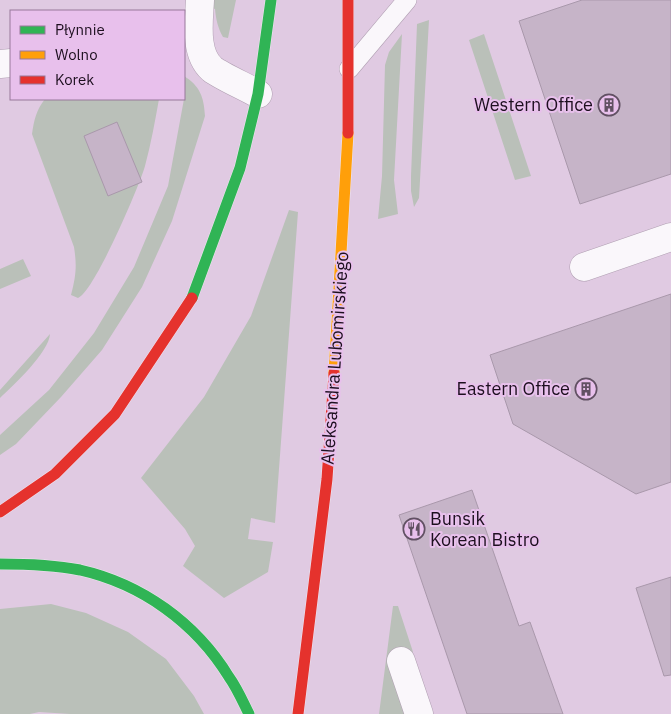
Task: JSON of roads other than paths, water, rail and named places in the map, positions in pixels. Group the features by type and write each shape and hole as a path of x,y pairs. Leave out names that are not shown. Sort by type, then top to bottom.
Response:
{"main road":[{"path":"0,512 56,474 115,414 191,300 240,168 258,94 271,0"},
{"name":"Aleksandra Lubomirskiego","path":"298,714 327,479 349,124 348,0"},
{"path":"0,564 34,564 78,570 131,587 153,598 190,626 210,647 232,678 249,714"}],"street":[{"path":"200,0 191,36 205,59 212,69 258,94"},
{"path":"584,267 671,237"},
{"path":"401,661 418,714"}],"lane":[{"path":"348,69 407,0"}],"place":[{"name":"Western Office","path":"609,105"},
{"name":"Eastern Office","path":"586,389"},
{"name":"Bunsik Korean Bistro","path":"414,529"}]}
